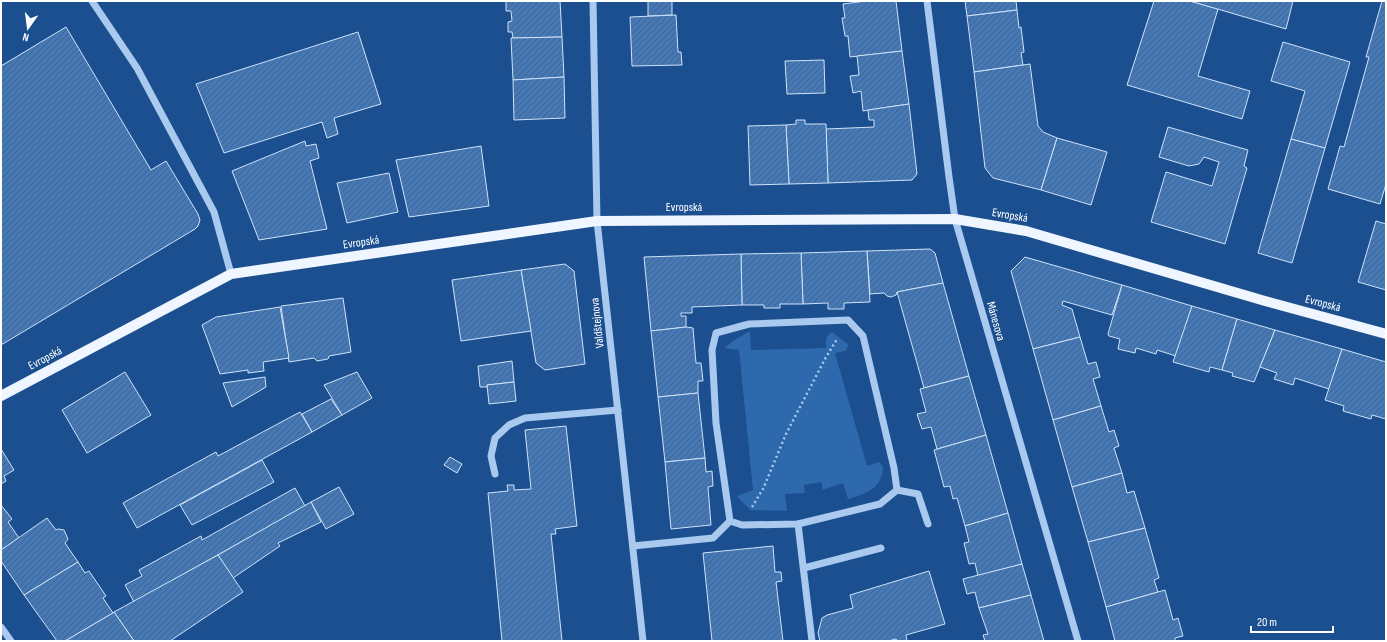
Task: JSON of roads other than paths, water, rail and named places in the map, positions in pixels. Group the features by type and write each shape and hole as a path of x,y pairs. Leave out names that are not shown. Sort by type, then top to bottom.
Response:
{"main road":[{"name":"Evropská","path":"1,396 231,274 597,221 955,219 1026,231 1265,301 1386,334"}],"street":[{"path":"92,1 137,68 214,212 231,274"},
{"name":"Valdštejnova","path":"593,1 597,221 643,641"},
{"name":"Mánesova","path":"927,1 948,177 955,219 1078,641"},
{"path":"730,521 716,422 712,350 716,333 749,324 848,320 863,336 894,468 897,490"},
{"path":"495,474 491,456 496,438 509,425 525,418 618,410"},
{"path":"897,490 918,494 928,524"},
{"path":"730,521 742,525 798,524 880,504 897,490"},
{"path":"633,546 713,538 730,521"},
{"path":"798,524 812,641"},
{"path":"804,568 881,548"},
{"path":"1,627 11,641"}]}
